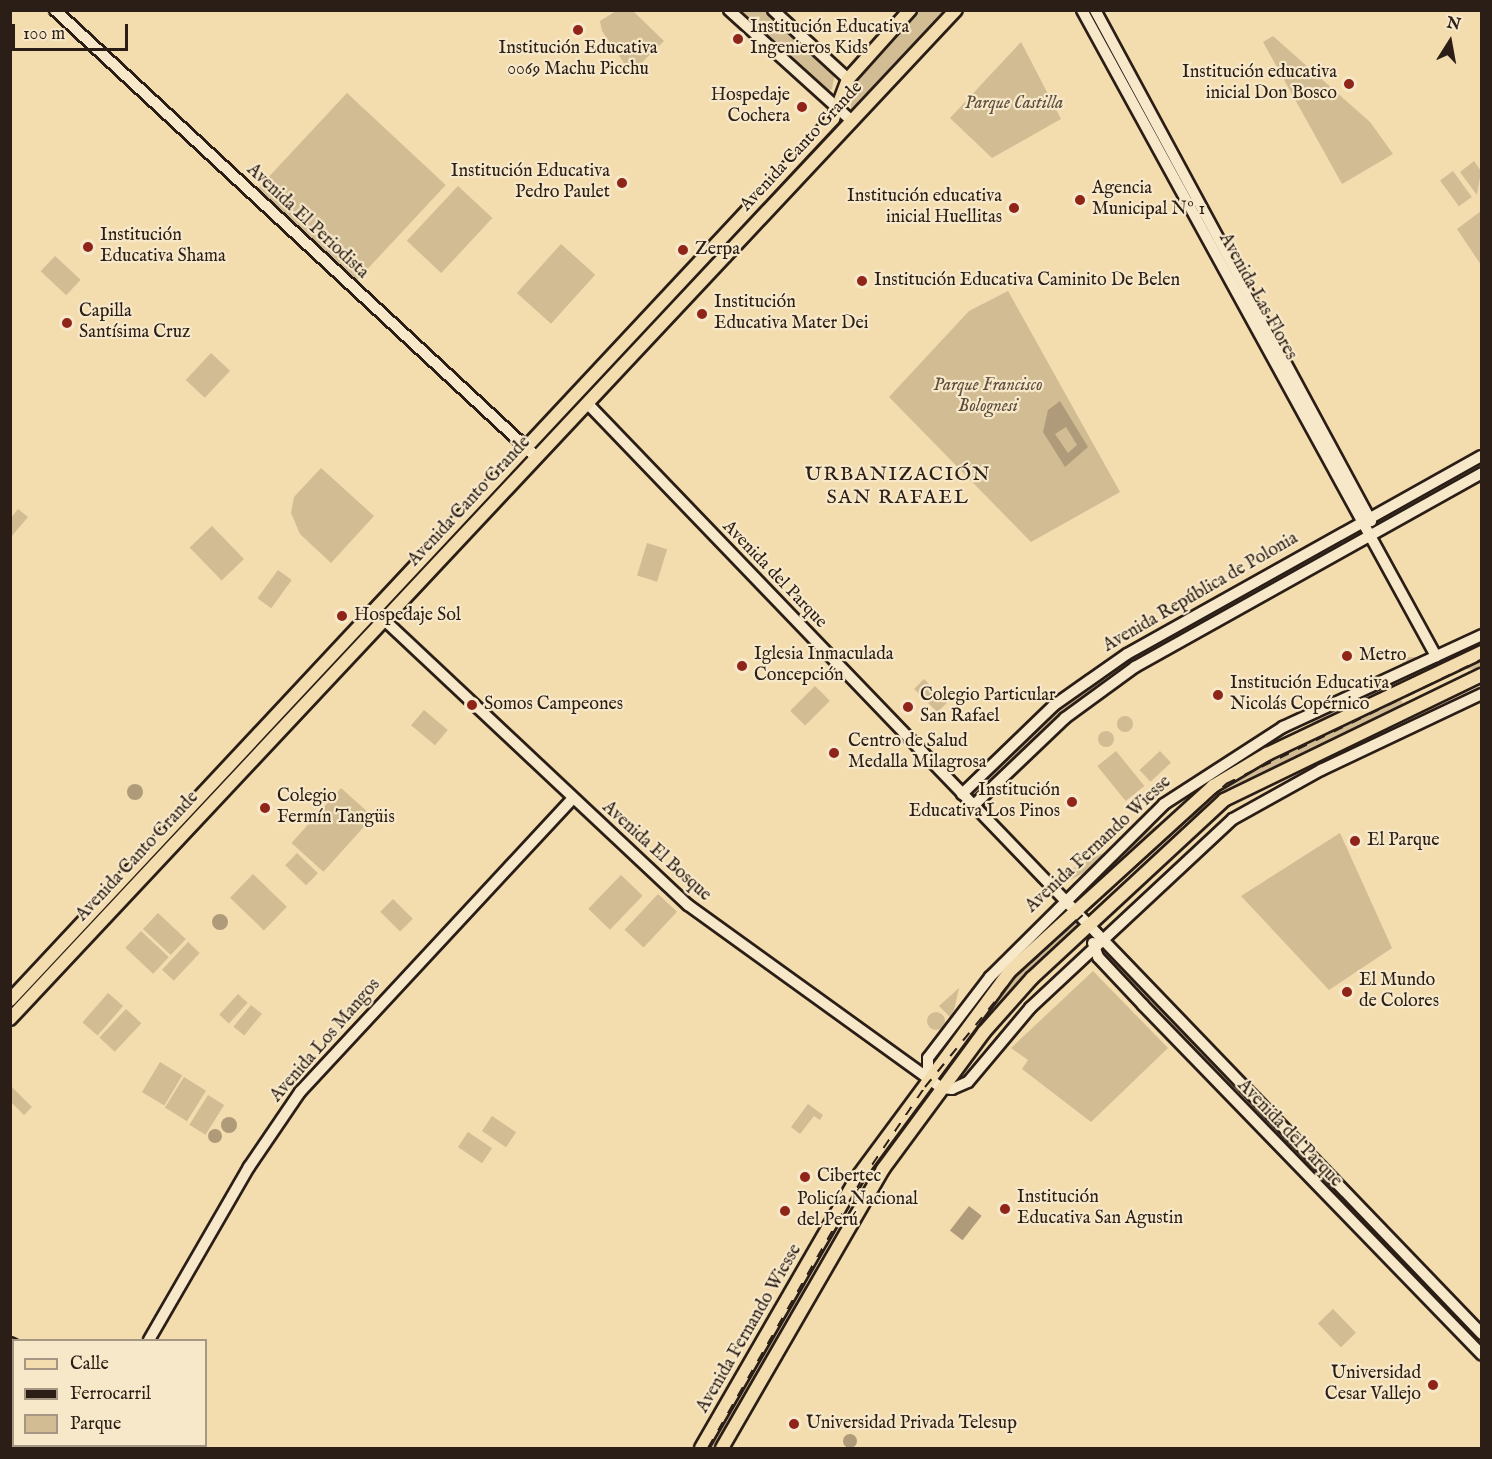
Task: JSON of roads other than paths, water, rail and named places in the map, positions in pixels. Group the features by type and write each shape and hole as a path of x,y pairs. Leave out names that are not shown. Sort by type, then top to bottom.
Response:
{"main road":[{"name":"Avenida Canto Grande","path":"10,1000 813,140 838,109 848,79 910,10"},
{"name":"Avenida Canto Grande","path":"10,1019 956,10"},
{"path":"813,140 825,149"},
{"name":"Avenida Fernando Wiesse","path":"701,1449 827,1231 890,1131 928,1077 1010,970 1073,910 1233,773 1482,652"},
{"name":"Avenida Fernando Wiesse","path":"722,1449 842,1239 903,1141 1003,1009 1088,926 1224,800 1482,675"},
{"path":"890,1131 903,1141"},
{"path":"827,1231 842,1239"}],"street":[{"name":"Avenida El Periodista","path":"55,10 537,458"},
{"path":"729,10 852,121"},
{"path":"772,10 848,79"},
{"name":"Avenida Las Flores","path":"1082,10 1366,518"},
{"name":"Avenida Las Flores","path":"1095,10 1366,518 1372,534 1436,656"},
{"name":"Avenida del Parque","path":"587,404 1482,1334"},
{"name":"Avenida República de Polonia","path":"962,794 1053,706 1103,670 1366,518 1482,456"},
{"name":"Avenida República de Polonia","path":"973,806 1065,718 1113,683 1482,473"},
{"name":"Avenida El Bosque","path":"375,609 383,621 690,906 942,1088"},
{"name":"Avenida Fernando Wiesse","path":"928,1077 928,1058 990,977 1063,900 1164,804 1215,767 1283,727 1482,635"},
{"path":"942,1088 968,1082 1030,1008 1205,841 1257,804 1482,694"},
{"name":"Avenida Los Mangos","path":"150,1339 249,1167 300,1092 573,798"},
{"name":"Avenida del Parque","path":"1088,926 1094,947 1143,1005 1482,1355"}],"railway":[{"path":"708,1448 861,1181 925,1087 1016,976 1226,784 1482,659"}],"place":[{"name":"Institución Educativa 0069 Machu Picchu","path":"578,30"},
{"name":"Institución Educativa Ingenieros Kids","path":"738,39"},
{"name":"Institución educativa inicial Don Bosco","path":"1349,84"},
{"name":"Hospedaje Cochera","path":"802,107"},
{"name":"Institución Educativa Pedro Paulet","path":"622,183"},
{"name":"Agencia Municipal Nº 1","path":"1080,200"},
{"name":"Institución educativa inicial Huellitas","path":"1014,208"},
{"name":"Institución Educativa Shama","path":"88,247"},
{"name":"Zerpa","path":"683,250"},
{"name":"Institución Educativa Caminito De Belen","path":"862,281"},
{"name":"Institución Educativa Mater Dei","path":"702,314"},
{"name":"Capilla Santísima Cruz","path":"67,323"},
{"name":"Hospedaje Sol","path":"342,616"},
{"name":"Metro","path":"1347,656"},
{"name":"Iglesia Inmaculada Concepción","path":"742,666"},
{"name":"Institución Educativa Nicolás Copérnico","path":"1218,695"},
{"name":"Somos Campeones","path":"472,705"},
{"name":"Colegio Particular San Rafael","path":"908,707"},
{"name":"Centro de Salud Medalla Milagrosa","path":"834,753"},
{"name":"Institución Educativa Los Pinos","path":"1072,802"},
{"name":"Colegio Fermín Tangüis","path":"265,808"},
{"name":"El Parque","path":"1355,841"},
{"name":"El Mundo de Colores","path":"1347,992"},
{"name":"Cibertec","path":"805,1177"},
{"name":"Institución Educativa San Agustin","path":"1005,1209"},
{"name":"Policía Nacional del Perú","path":"785,1211"},
{"name":"Universidad Cesar Vallejo","path":"1433,1385"},
{"name":"Universidad Privada Telesup","path":"794,1424"}],"district":[{"name":"URBANIZACIÓN SAN RAFAEL","path":"898,486"}],"park label":[{"name":"Parque Castilla","path":"1014,104"},
{"name":"Parque Francisco Bolognesi","path":"988,397"}]}
